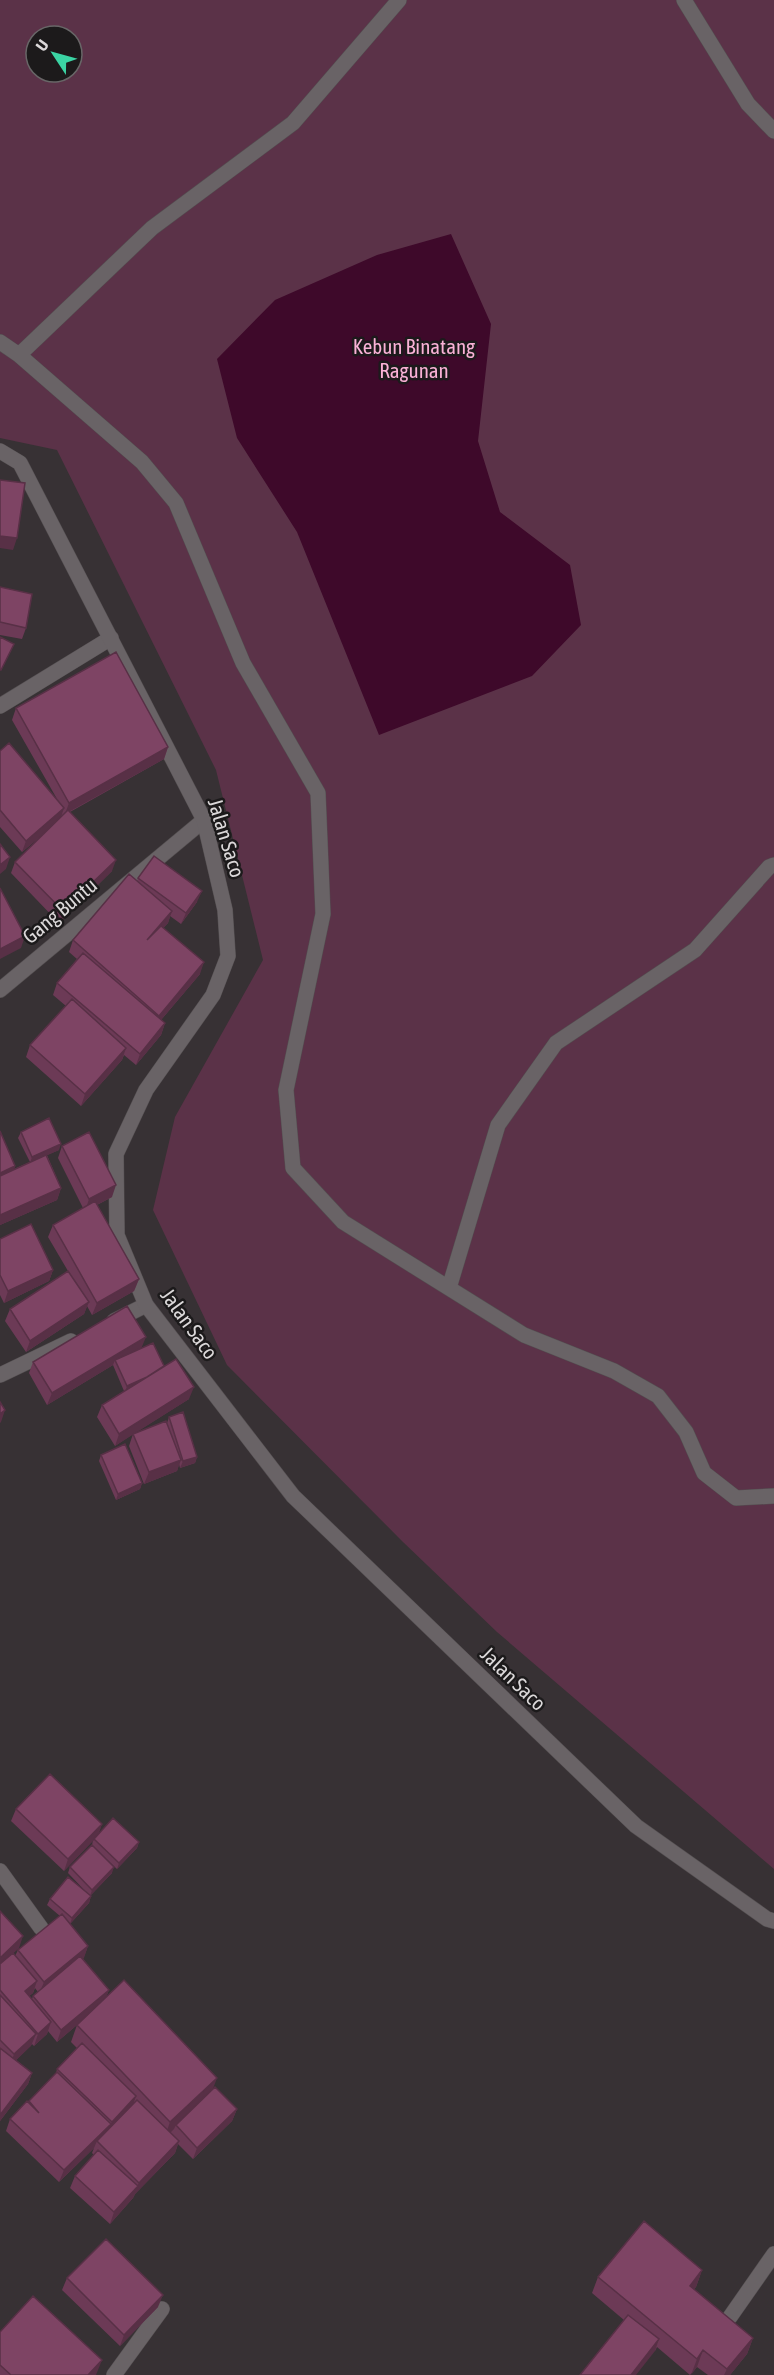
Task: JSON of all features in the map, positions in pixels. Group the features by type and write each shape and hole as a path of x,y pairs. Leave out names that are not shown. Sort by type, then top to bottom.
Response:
{"main road":[{"path":"19,355 152,228 293,123 399,0"},
{"path":"684,0 748,104 774,130"},
{"path":"0,342 19,355 142,462 176,503 243,663 318,793 323,914 286,1090 293,1168 343,1222 524,1335 614,1371 658,1396 686,1432 704,1473 736,1498 774,1496"},
{"name":"Jalan Saco","path":"0,451 20,463 204,820 225,910 228,956 213,996 146,1090 117,1154 117,1235 146,1305 293,1496 636,1826 767,1919 774,1921"},
{"path":"0,706 111,638"},
{"name":"Gang Buntu","path":"0,990 204,820"},
{"path":"449,1288 498,1125 556,1043 695,950 769,867 774,865"},
{"path":"104,1326 146,1305"},
{"path":"0,1375 83,1335"},
{"path":"0,1871 41,1928"},
{"path":"730,2316 774,2254"},
{"path":"114,2375 162,2309"}],"green space":[{"name":"Kebun Binatang Ragunan","path":"0,0 774,0 774,1869 497,1632 403,1542 227,1365 153,1210 175,1117 263,960 216,770 57,450 0,438"}],"shaded area":[{"path":"451,234 491,324 478,441 500,512 570,565 581,625 532,676 379,735 297,532 237,438 217,359 275,300 377,255"}],"building":[{"path":"0,480 25,483 17,538 0,536"},
{"path":"0,587 32,594 26,628 0,622"},
{"path":"0,637 14,644 1,670 0,670"},
{"path":"116,652 168,747 69,803 16,708"},
{"path":"9,743 64,808 26,841 0,810 0,751"},
{"path":"68,810 116,860 63,911 15,862"},
{"path":"0,844 10,857 0,865"},
{"path":"154,856 202,891 186,913 138,878"},
{"path":"129,874 172,911 147,940 161,926 204,962 159,1016 73,940"},
{"path":"0,888 25,936 0,949"},
{"path":"83,953 165,1023 140,1054 57,983"},
{"path":"72,999 126,1048 85,1094 30,1045"},
{"path":"49,1118 61,1144 32,1157 21,1132"},
{"path":"0,1131 15,1166 0,1173"},
{"path":"89,1132 116,1185 89,1199 62,1146"},
{"path":"46,1155 61,1188 0,1215 0,1176"},
{"path":"95,1201 139,1279 97,1303 53,1225"},
{"path":"31,1224 53,1270 8,1291 0,1275 0,1239"},
{"path":"68,1271 89,1302 30,1341 10,1309"},
{"path":"127,1306 146,1337 52,1393 33,1362"},
{"path":"153,1343 164,1366 127,1386 115,1360"},
{"path":"176,1359 194,1387 119,1434 102,1405"},
{"path":"0,1402 5,1410 0,1414"},
{"path":"183,1412 197,1457 183,1461 169,1417"},
{"path":"166,1421 181,1460 149,1472 133,1434"},
{"path":"125,1444 142,1483 118,1494 101,1455"},
{"path":"50,1774 102,1824 68,1859 16,1809"},
{"path":"113,1818 139,1842 119,1863 94,1839"},
{"path":"92,1845 114,1867 92,1890 70,1867"},
{"path":"68,1877 91,1896 72,1918 50,1899"},
{"path":"0,1911 23,1936 0,1958"},
{"path":"62,1914 88,1946 44,1982 18,1950"},
{"path":"13,1953 37,1981 25,1991 51,2022 38,2034 0,1990 0,1964"},
{"path":"80,1956 109,1990 61,2030 33,1996"},
{"path":"124,1980 217,2078 170,2122 77,2025"},
{"path":"0,1995 36,2034 14,2054 0,2040"},
{"path":"82,2043 136,2096 112,2122 57,2069"},
{"path":"0,2048 32,2073 0,2115"},
{"path":"57,2072 111,2124 64,2170 10,2119 27,2101 39,2113 29,2101"},
{"path":"215,2087 237,2109 197,2148 176,2125"},
{"path":"137,2100 179,2141 139,2183 97,2141"},
{"path":"98,2150 138,2186 114,2212 75,2176"},
{"path":"644,2221 702,2270 690,2286 753,2338 727,2369 703,2350 697,2359 598,2277"},
{"path":"106,2239 163,2295 124,2335 67,2278"},
{"path":"33,2296 102,2360 88,2375 11,2375 0,2365 0,2332"},
{"path":"628,2315 659,2339 631,2375 580,2375"}]}
